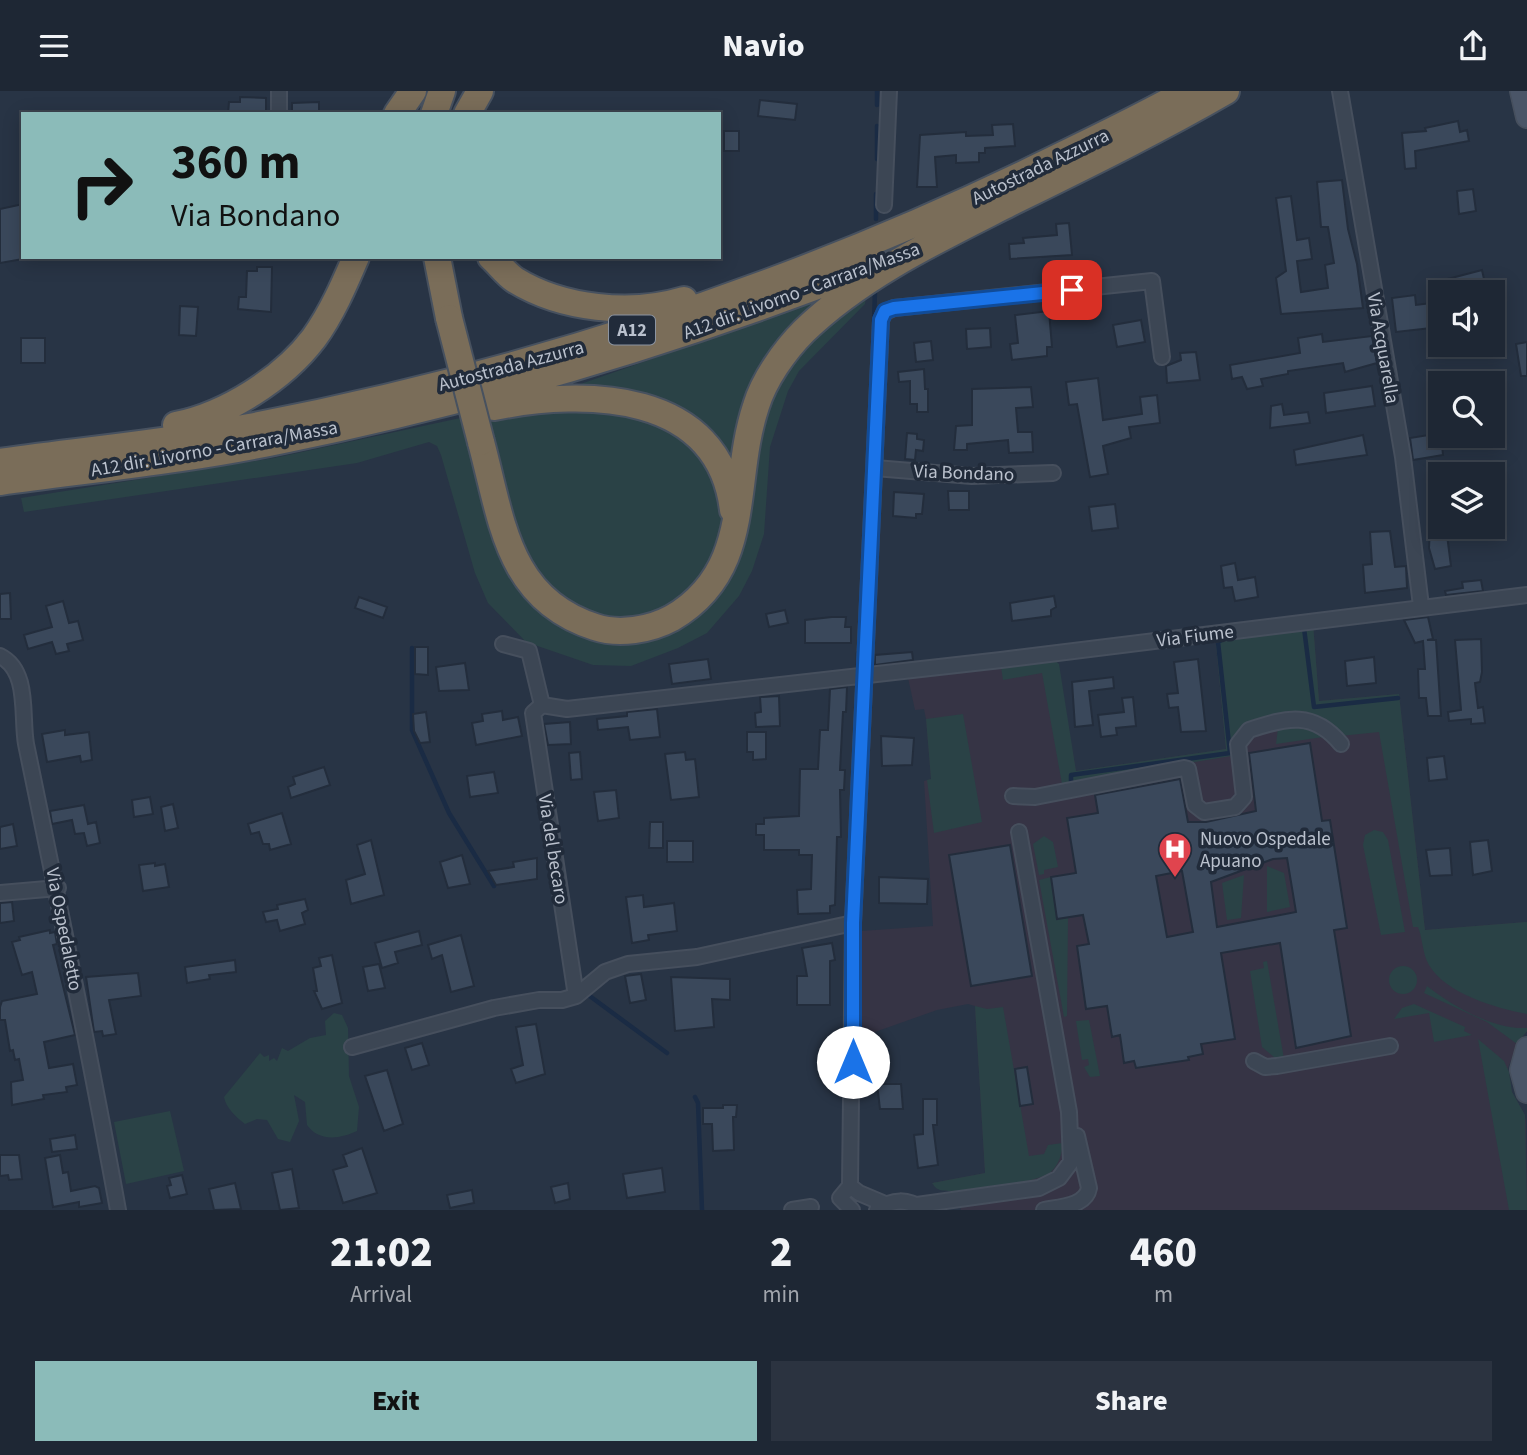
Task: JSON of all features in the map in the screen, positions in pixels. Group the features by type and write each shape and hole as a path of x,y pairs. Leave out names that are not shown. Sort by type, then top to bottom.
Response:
{"highway":[{"path":"398,112 413,91"},
{"path":"435,112 442,91"},
{"path":"468,112 480,91"},
{"name":"Autostrada Azzurra","path":"40,456 247,428 413,391 552,356 766,286 931,219 1188,91"},
{"name":"Autostrada Azzurra","path":"945,236 1163,127 1226,91"},
{"path":"437,259 449,318 509,547 528,583 547,604 576,621 601,629 638,630 665,622 690,607 708,590 735,533 756,405 775,368 803,332 849,293 945,236"},
{"name":"A12 dir. Livorno - Carrara/Massa","path":"0,482 281,441 550,376 766,307 945,236"},
{"path":"40,456 100,439 193,421 257,389 287,366 313,339 337,301 355,259"},
{"path":"493,259 514,279 556,299 607,308 673,303 814,266"},
{"path":"281,441 374,431 534,399 587,397 622,401 679,421 703,441 722,467 731,499 735,533"},
{"name":"A12","path":"0,462 40,456"}],"main road":[{"path":"1521,91 1527,117"},
{"path":"1527,1048 1521,1070 1527,1092"}],"street":[{"path":"279,91 279,112"},
{"path":"884,205 889,91"},
{"name":"Via Acquarella","path":"1340,91 1403,457 1421,606"},
{"path":"852,1210 840,1198 850,1186 853,1140 853,923 881,320 885,311 894,308 1152,281 1162,357"},
{"name":"Via Bondano","path":"875,468 972,476 1053,473"},
{"name":"Via Fiume","path":"542,705 566,709 1527,595"},
{"path":"503,644 529,651 542,705"},
{"name":"Via Ospedaletto","path":"0,656 8,660 20,683 25,739 58,888 118,1210"},
{"name":"Via del becaro","path":"542,705 533,713 576,996"},
{"path":"1013,796 1041,795 1184,768 1188,769 1195,805 1204,812 1214,811 1235,807 1244,797 1238,744 1249,730 1308,719 1319,722 1341,744"},
{"path":"1020,832 1069,1112 1089,1188 1082,1201 1044,1210"},
{"path":"0,893 58,888"},
{"path":"352,1047 495,1008 576,996 605,972 628,964 697,957 853,923"},
{"path":"1254,1061 1265,1066 1277,1066 1390,1047"},
{"path":"850,1186 881,1207 901,1201 920,1208 992,1197 1051,1184 1071,1162 1069,1112"},
{"path":"792,1210 811,1207"}],"shaded area":[{"name":"Nuovo Ospedale Apuano","path":"1313,623 1319,701 1399,694 1425,930 1527,922 1527,1031 1518,1043 1508,1068 1512,1092 1525,1115 1527,1210 961,1210 955,1192 938,1189 932,1183 985,1173 975,1006 968,1004 937,1010 858,1038 861,931 933,926 924,781 931,779 926,719 924,709 915,710 908,678 1057,661 1076,771 1226,749 1216,645"}],"green space":[{"path":"867,289 865,304 799,371 788,391 770,447 764,534 752,571 739,596 707,633 678,648 631,666 593,665 526,642 488,603 475,573 441,455 437,446 429,442 357,463 24,512 21,498 274,458 465,417 503,555 584,633 708,602 757,427 793,354"},
{"path":"829,297 794,333 736,481 708,436 572,387"},
{"path":"584,402 679,428 726,496 721,552 675,608 630,623 580,615 528,571 483,416"},
{"path":"1313,623 1319,701 1399,694 1425,930 1527,922 1527,1014 1487,1004 1459,992 1429,965 1418,927 1413,927 1379,732 1340,736 1334,729 1256,723 1231,756 1062,784 1042,673 1003,680 1001,667 1053,659 1059,664 1076,771 1226,749 1216,645 1219,636"},
{"path":"963,714 982,822 934,833 927,780 931,779 926,719"},
{"path":"1296,722 1330,736 1276,744 1278,728"},
{"path":"1374,830 1383,832 1388,840 1405,932 1381,935 1363,845 1365,835"},
{"path":"1044,836 1053,842 1058,867 1044,870 1044,874 1039,875 1033,844"},
{"path":"1267,866 1284,873 1290,907 1267,912"},
{"path":"1244,875 1241,918 1227,920 1222,883"},
{"path":"1051,877 1057,918 1068,917 1067,1016 1064,1017 1039,880"},
{"path":"1267,961 1284,1059 1275,1058 1262,1047 1250,971 1264,968 1263,962"},
{"path":"1403,966 1413,970 1417,980 1413,990 1403,994 1393,990 1389,980 1393,970"},
{"path":"1427,986 1487,1021 1514,1028 1527,1028 1527,1031 1517,1044 1487,1022 1424,993"},
{"path":"1414,1004 1465,1027 1464,1031 1472,1035 1434,1042 1429,1013 1394,1019 1402,1008"},
{"path":"975,1006 987,1009 1003,1007 1029,1156 1044,1154 1048,1145 1063,1143 1062,1151 1054,1169 1043,1176 997,1187 962,1191 940,1190 932,1183 985,1173"},
{"path":"334,1013 342,1015 348,1028 349,1076 359,1107 357,1131 337,1137 317,1134 307,1125 305,1102 294,1095 299,1121 290,1142 278,1139 267,1120 257,1119 245,1124 229,1109 224,1097 260,1053 264,1057 269,1055 269,1061 274,1058 277,1061 282,1048 288,1051 310,1038 326,1035 325,1021"},
{"path":"1089,1020 1100,1076 1090,1077 1084,1067 1089,1065 1088,1059 1082,1060 1076,1021"},
{"path":"1478,1039 1504,1061 1512,1092 1525,1115 1527,1210 1509,1210"},
{"path":"170,1111 184,1171 126,1184 114,1122"}],"building":[{"path":"240,97 266,98 266,112 228,112 229,102 240,102"},
{"path":"760,100 797,104 795,120 758,116"},
{"path":"319,102 319,112 292,112 292,103"},
{"path":"1458,121 1460,132 1467,130 1469,141 1415,151 1416,168 1405,169 1402,133 1426,131 1425,128"},
{"path":"1013,124 1015,146 985,148 985,153 979,153 979,162 956,163 956,155 935,157 937,187 917,187 920,135 966,132 966,136 993,135 992,125"},
{"path":"724,131 739,131 739,151 724,151"},
{"path":"1342,180 1363,308 1281,314 1276,278 1286,271 1276,198 1291,196 1297,240 1309,238 1312,259 1297,261 1301,292 1328,288 1325,265 1334,263 1328,227 1321,227 1317,182"},
{"path":"1473,189 1476,211 1459,214 1457,191"},
{"path":"21,204 23,259 0,263 0,209"},
{"path":"1069,223 1072,255 1010,259 1009,244 1024,243 1023,238 1057,235 1056,224"},
{"path":"257,267 272,267 271,312 238,309 239,297 246,297 247,271 257,271"},
{"path":"1482,270 1484,280 1444,280"},
{"path":"1415,295 1416,305 1428,304 1428,328 1396,332 1392,298"},
{"path":"180,306 198,307 196,336 179,335"},
{"path":"1049,311 1052,347 1047,347 1047,356 1012,360 1010,344 1018,343 1015,315"},
{"path":"1141,320 1145,342 1117,347 1113,325"},
{"path":"990,328 991,347 967,349 966,329"},
{"path":"1322,334 1323,342 1372,336 1377,363 1345,372 1343,363 1288,371 1288,374 1261,379 1263,386 1247,389 1242,377 1232,379 1230,365 1300,353 1298,338"},
{"path":"21,338 45,338 45,363 21,363"},
{"path":"931,341 933,360 916,362 914,343"},
{"path":"1527,342 1527,376 1521,376 1516,344"},
{"path":"1196,352 1200,380 1167,383 1166,366 1181,360 1180,353"},
{"path":"924,369 925,389 928,389 928,412 917,412 917,404 910,404 910,381 899,382 898,372"},
{"path":"1098,378 1103,420 1142,414 1140,397 1157,395 1160,423 1129,427 1131,438 1103,446 1108,474 1090,477 1077,404 1069,405 1066,382"},
{"path":"1372,386 1375,406 1326,413 1324,393"},
{"path":"1031,387 1033,407 1016,408 1018,432 1032,432 1033,452 1009,453 1008,440 967,444 967,450 954,450 956,426 972,425 972,389"},
{"path":"1282,404 1284,415 1308,412 1310,423 1270,428 1271,406"},
{"path":"907,433 917,434 917,439 924,440 923,451 916,450 915,460 905,459"},
{"path":"1363,435 1367,455 1296,465 1294,450"},
{"path":"1428,435 1428,448 1442,448 1443,455 1413,460 1410,438"},
{"path":"948,491 969,491 969,510 949,510"},
{"path":"894,492 924,494 922,514 916,514 916,518 893,516"},
{"path":"1115,504 1118,528 1092,531 1089,507"},
{"path":"1390,531 1395,567 1406,566 1407,588 1365,593 1363,565 1372,564 1370,532"},
{"path":"1429,539 1448,539 1451,566 1435,569"},
{"path":"1235,563 1238,580 1255,577 1258,597 1235,601 1232,587 1224,588 1221,566"},
{"path":"1481,580 1483,591 1446,595 1445,591 1463,588 1462,582"},
{"path":"10,593 11,619 0,619 0,594"},
{"path":"1054,596 1056,607 1051,610 1051,616 1012,621 1010,603"},
{"path":"359,597 387,607 383,618 355,608"},
{"path":"63,601 69,623 78,621 83,640 67,644 69,651 56,654 52,642 28,649 24,635 52,627 46,606"},
{"path":"785,610 788,623 769,627 766,614"},
{"path":"846,617 845,627 851,627 851,643 805,643 805,620"},
{"path":"1428,617 1433,639 1427,640 1436,640 1441,716 1428,716 1426,698 1419,698 1418,669 1425,669 1423,641 1415,643 1404,620"},
{"path":"1481,639 1482,672 1480,682 1475,683 1478,708 1483,707 1485,723 1471,724 1471,719 1449,721 1448,712 1461,710 1455,640"},
{"path":"415,647 428,647 428,675 415,674"},
{"path":"912,652 913,660 875,665 875,655"},
{"path":"1374,657 1376,683 1347,686 1345,661"},
{"path":"708,659 711,679 672,684 669,664"},
{"path":"1198,659 1206,731 1181,732 1178,707 1169,708 1167,694 1178,693 1174,662"},
{"path":"465,663 469,690 439,691 436,667"},
{"path":"1113,677 1114,688 1089,691 1093,725 1075,727 1072,682"},
{"path":"847,687 840,770 845,770 844,790 840,790 841,837 837,837 835,905 830,906 830,913 798,914 797,890 811,889 812,855 799,855 799,850 764,850 764,835 756,835 756,824 764,824 764,818 799,816 800,769 818,769 820,730 828,730 830,689"},
{"path":"779,696 780,726 756,727 755,713 761,712 760,697"},
{"path":"1133,697 1136,726 1116,728 1117,735 1101,737 1098,715 1124,712 1122,698"},
{"path":"657,709 660,737 630,740 628,727 598,730 597,719"},
{"path":"502,711 503,720 518,717 522,736 476,745 472,723 483,721 482,714"},
{"path":"426,712 430,742 420,743 414,731 413,714"},
{"path":"570,722 571,744 548,745 544,724"},
{"path":"65,730 65,735 89,732 92,760 81,762 80,756 47,762 42,734"},
{"path":"747,732 766,732 766,759 753,760 753,752 747,752"},
{"path":"881,736 914,738 912,765 882,766"},
{"path":"1310,743 1322,821 1330,820 1347,928 1334,930 1351,1036 1296,1048 1280,943 1221,953 1235,1039 1201,1044 1203,1054 1188,1057 1189,1060 1136,1068 1134,1061 1124,1063 1120,1035 1112,1037 1107,1006 1086,1009 1077,946 1089,944 1083,915 1057,919 1051,877 1076,873 1067,818 1098,813 1095,795 1180,779 1188,822 1206,822 1256,811 1249,753","holes":["1287,858 1296,912 1217,927 1211,882 1273,859","1182,871 1193,932 1167,937 1156,876"]},
{"path":"580,752 582,779 571,780 569,753"},
{"path":"685,752 686,760 695,759 699,797 671,800 665,754"},
{"path":"1444,756 1447,779 1429,781 1427,758"},
{"path":"324,767 330,785 291,798 288,787 295,784 293,777"},
{"path":"494,772 498,793 470,797 467,776"},
{"path":"616,790 619,818 598,821 594,792"},
{"path":"150,797 153,814 134,817 132,800"},
{"path":"173,804 178,828 165,831 161,807"},
{"path":"84,805 88,824 96,822 100,843 87,846 84,833 75,834 72,820 52,824 50,811"},
{"path":"282,813 291,844 270,850 269,844 263,844 259,832 251,834 248,824"},
{"path":"650,822 663,822 663,848 649,848"},
{"path":"13,824 17,846 0,849 0,827"},
{"path":"371,840 384,895 351,904 346,880 365,874 357,845"},
{"path":"1488,840 1492,871 1473,875 1470,842"},
{"path":"667,841 693,841 693,862 667,862"},
{"path":"1010,845 1032,976 971,986 949,855"},
{"path":"1450,848 1452,875 1430,876 1426,850"},
{"path":"462,855 470,884 448,888 440,862"},
{"path":"537,858 537,879 496,885 488,871 514,867 513,862"},
{"path":"155,863 155,866 165,864 169,887 143,891 139,865"},
{"path":"879,877 928,879 927,904 879,903"},
{"path":"643,895 644,907 674,903 677,931 648,935 649,940 632,943 626,897"},
{"path":"305,899 308,910 302,913 305,924 280,931 277,920 266,922 263,912 278,909 277,905"},
{"path":"12,902 14,921 0,923 0,903"},
{"path":"50,930 50,933 55,932 57,944 53,945 75,1035 44,1042 49,1068 73,1064 77,1085 66,1087 67,1092 43,1095 44,1099 12,1105 11,1082 23,1080 19,1059 15,1060 13,1050 10,1051 5,1020 0,1020 0,1007 2,1001 37,994 32,972 22,975 12,942 20,940 19,937"},
{"path":"419,931 422,945 395,952 398,963 382,968 375,943"},
{"path":"461,935 474,986 451,992 442,955 432,959 428,945"},
{"path":"832,943 835,960 830,961 830,1005 797,1005 797,976 807,976 802,948"},
{"path":"332,955 342,1003 322,1009 314,991 317,991 313,968 321,966 319,958"},
{"path":"235,960 236,972 209,975 210,979 187,983 185,967"},
{"path":"379,964 385,988 368,991 363,967"},
{"path":"138,973 141,996 109,1000 116,1034 103,1036 102,1031 94,1032 86,977"},
{"path":"641,974 646,1000 630,1003 625,976"},
{"path":"671,977 730,979 730,1000 712,999 714,1027 675,1031"},
{"path":"536,1024 545,1074 516,1083 511,1069 523,1065 516,1027"},
{"path":"422,1043 429,1065 412,1070 405,1048"},
{"path":"1027,1067 1033,1104 1020,1106 1015,1069"},
{"path":"387,1070 403,1124 384,1131 365,1076"},
{"path":"877,1084 901,1084 903,1109 880,1109"},
{"path":"923,1099 937,1099 937,1125 933,1125 938,1165 918,1168 914,1135 923,1134"},
{"path":"723,1105 737,1105 736,1117 733,1117 734,1150 713,1151 712,1124 703,1124 703,1108 723,1108"},
{"path":"75,1135 77,1149 52,1152 50,1139"},
{"path":"362,1148 377,1193 343,1203 333,1170 347,1166 343,1155"},
{"path":"0,1155 19,1155 22,1179 9,1180 8,1175 0,1176"},
{"path":"60,1155 63,1173 68,1172 71,1191 95,1186 99,1188 102,1203 79,1207 79,1202 53,1207 45,1158"},
{"path":"662,1168 665,1192 627,1198 623,1174"},
{"path":"292,1169 299,1208 280,1210 272,1173"},
{"path":"182,1175 187,1194 170,1198 167,1186 171,1185 169,1178"},
{"path":"235,1183 241,1209 214,1210 209,1189"},
{"path":"568,1183 570,1199 555,1203 551,1187"},
{"path":"472,1190 474,1203 450,1208 447,1195"}],"waterway":[{"path":"877,91 877,105"},
{"path":"877,126 877,159"},
{"path":"876,194 876,219"},
{"path":"874,322 875,291"},
{"path":"1301,629 1304,628 1314,707 1398,698"},
{"path":"1071,783 1071,775 1230,753 1218,642 1223,639"},
{"path":"412,648 412,730 449,813 494,886"},
{"path":"858,653 858,667"},
{"path":"587,994 667,1053"},
{"path":"695,1097 698,1103 702,1210"}],"place":[{"name":"Nuovo Ospedale Apuano","path":"1175,879"}],"route":[{"path":"853,1062 853,923 881,320 885,311 894,308 1072,290"}]}
